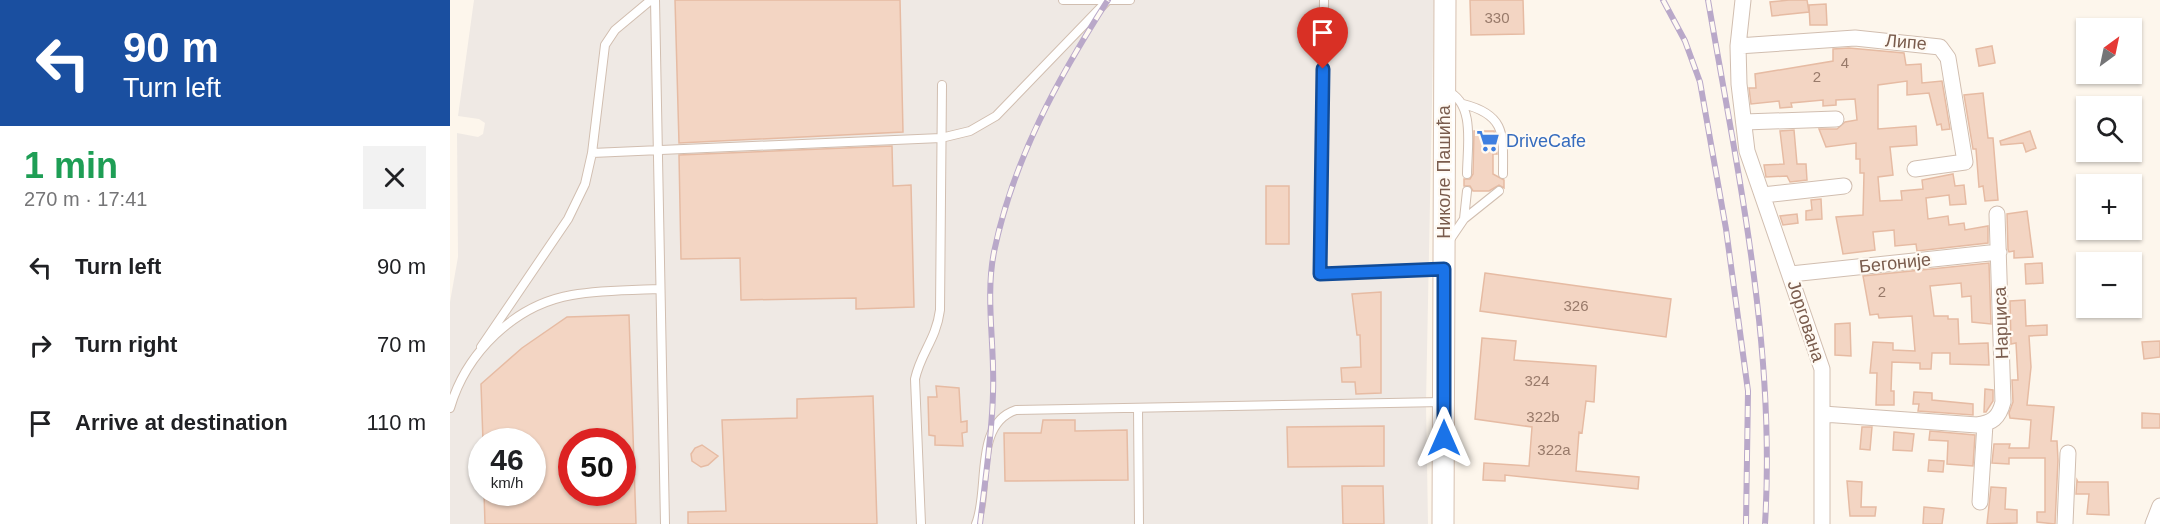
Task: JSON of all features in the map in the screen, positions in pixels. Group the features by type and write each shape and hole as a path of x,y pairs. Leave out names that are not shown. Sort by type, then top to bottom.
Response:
{"main road":[{"name":"Николе Пашића","path":"1443,524 1445,0"}],"street":[{"name":"Јоргована","path":"1743,0 1738,46 1748,151 1822,369 1822,524"},
{"name":"Липе","path":"1738,46 1855,38 1940,47 1948,58 1965,162 1915,169"},
{"path":"1744,122 1836,119"},
{"path":"1763,195 1844,186"},
{"name":"Нарциса","path":"1985,424 1997,417 2003,402 1997,214"},
{"name":"Бегоније","path":"1791,274 2000,252"},
{"path":"1823,414 1985,424 1980,502"},
{"path":"2065,524 2068,453"},
{"path":"2153,524 2160,506"}],"lane":[{"path":"653,0 659,150 659,290 665,524"},
{"path":"450,408 468,366 568,219 585,184 592,153 605,45 615,30 653,0"},
{"path":"1063,0 1130,0"},
{"path":"1324,0 1320,274 1444,269"},
{"path":"592,153 941,138 970,131 996,116 1107,1"},
{"path":"921,524 915,379 919,359 937,331 940,310 942,85"},
{"path":"1445,91 1454,94 1463,104 1487,114 1499,125 1503,138 1503,174"},
{"path":"1463,104 1467,124 1467,174"},
{"path":"1464,219 1467,191"},
{"path":"1444,247 1453,239 1464,219 1499,191"},
{"path":"481,348 518,317 550,301 581,294 659,290"},
{"path":"976,524 982,511 988,440 1006,414 1016,410 1444,402"},
{"path":"1138,408 1139,524"}],"shaded area":[{"path":"474,0 1434,0 1426,403 1428,524 450,524 450,302 458,257 457,133 478,137 483,134 485,123 479,119 458,116"}],"building":[{"path":"675,0 900,0 903,132 679,143"},
{"path":"1470,0 1523,0 1524,34 1471,35"},
{"path":"1807,0 1809,12 1772,16 1770,2"},
{"path":"1826,4 1827,25 1810,25 1809,5"},
{"path":"1992,46 1995,63 1979,66 1976,49"},
{"path":"1849,48 1904,53 1906,65 1921,64 1922,83 1942,81 1950,129 1942,130 1941,124 1937,125 1929,93 1907,95 1907,81 1878,85 1878,129 1916,126 1917,145 1890,147 1893,175 1878,177 1880,201 1902,200 1901,191 1923,189 1922,180 1953,174 1955,186 1964,185 1966,204 1950,205 1949,195 1926,198 1928,219 1948,216 1949,225 1964,223 1965,230 1988,226 1988,243 1917,251 1916,244 1895,246 1894,230 1873,232 1875,250 1843,254 1836,217 1863,215 1864,173 1860,173 1860,159 1856,159 1856,143 1826,147 1819,129 1837,129 1845,122 1857,120 1855,99 1836,100 1836,105 1823,106 1823,100 1791,103 1792,107 1780,108 1779,101 1751,104 1749,88 1756,88 1755,74 1833,61 1833,49"},
{"path":"1983,93 1988,138 1993,138 1998,200 1985,201 1983,186 1979,187 1976,149 1973,149 1964,95"},
{"path":"1794,130 1797,164 1806,164 1807,180 1790,182 1787,176 1766,177 1764,165 1784,164 1780,131"},
{"path":"1474,131 1494,131 1497,154 1493,154 1493,174 1504,180 1504,188 1499,185 1489,191 1473,191 1470,186 1464,186 1464,179 1470,179 1473,174"},
{"path":"2030,131 2036,148 2026,152 2023,143 2001,145 2000,141"},
{"path":"892,146 893,186 911,185 914,307 856,309 856,298 741,300 740,258 681,259 679,155"},
{"path":"1266,186 1289,186 1289,244 1266,244"},
{"path":"1821,199 1822,219 1806,220 1806,211 1812,210 1811,200"},
{"path":"2027,211 2033,257 2014,258 2014,251 2009,252 2008,249 2007,214"},
{"path":"1797,214 1798,223 1783,225 1780,216"},
{"path":"1989,263 1991,324 1972,322 1971,296 1962,297 1961,283 1930,286 1934,316 1958,319 1959,344 1988,343 1989,365 1950,364 1950,353 1932,353 1931,369 1920,369 1920,363 1892,362 1891,391 1894,391 1894,405 1876,405 1877,373 1870,373 1873,342 1893,343 1893,350 1915,351 1912,316 1879,318 1878,314 1870,315 1863,276"},
{"path":"2042,263 2043,283 2026,284 2025,264"},
{"path":"1485,273 1671,299 1666,337 1480,311"},
{"path":"1381,292 1381,393 1356,394 1355,382 1342,382 1341,368 1361,367 1360,335 1357,335 1352,294"},
{"path":"2025,300 2026,326 2047,325 2047,335 2029,336 2031,367 2027,405 2054,407 2051,441 2057,441 2058,460 2055,524 2037,522 2037,512 2045,512 2045,458 2009,458 2009,464 1992,463 1994,444 2010,444 2009,448 2029,448 2031,420 2010,418 2009,413 2013,402 2012,380 2018,380 2016,343 2011,344 2010,301"},
{"path":"629,315 633,428 558,428 558,506 635,506 636,524 485,524 484,506 546,506 546,428 483,428 481,384 522,348 567,317"},
{"path":"1850,323 1851,356 1835,355 1835,324"},
{"path":"1482,338 1516,341 1514,360 1596,366 1594,402 1586,401 1582,433 1579,432 1576,471 1639,477 1638,489 1505,475 1505,481 1483,480 1484,463 1529,466 1532,427 1475,419"},
{"path":"2160,341 2160,357 2144,359 2142,342"},
{"path":"936,386 959,388 961,422 967,421 967,432 962,433 963,446 935,445 935,436 929,435 928,397 937,397"},
{"path":"1985,389 1993,390 1993,401 1984,412"},
{"path":"1914,392 1932,393 1932,400 1973,404 1973,415 1918,411 1919,404 1913,404"},
{"path":"873,396 877,524 688,524 688,512 726,511 722,420 797,418 797,399"},
{"path":"2142,413 2160,414 2160,428 2142,428"},
{"path":"1043,420 1075,420 1075,431 1127,430 1128,480 1005,481 1004,433 1041,433"},
{"path":"1384,426 1384,466 1288,467 1287,427"},
{"path":"1862,427 1872,427 1870,450 1860,449"},
{"path":"1930,431 1975,435 1973,466 1947,464 1948,441 1929,440"},
{"path":"1894,432 1914,434 1912,451 1893,450"},
{"path":"702,445 718,456 708,465 701,467 692,461 691,454 695,448"},
{"path":"1929,460 1944,461 1943,472 1928,471"},
{"path":"2077,480 2078,482 2108,482 2109,515 2087,514 2089,494 2076,494"},
{"path":"1847,481 1862,482 1861,507 1876,507 1875,516 1850,516"},
{"path":"1342,486 1383,486 1384,524 1343,524"},
{"path":"1991,487 2006,488 2005,509 2017,510 2017,523 1987,524"},
{"path":"1924,507 1944,509 1942,524 1923,524"}],"railway":[{"path":"980,524 992,409 991,269 1002,218 1025,152 1039,121 1072,59 1108,0"},
{"path":"1663,0 1685,41 1700,82 1726,229 1748,391 1746,524"},
{"path":"1708,0 1742,196 1760,326 1767,458 1765,524"}],"place":[{"name":"DriveCafe","path":"1488,141"}],"route":[{"path":"1323,69 1320,274 1444,269 1444,438"}]}
